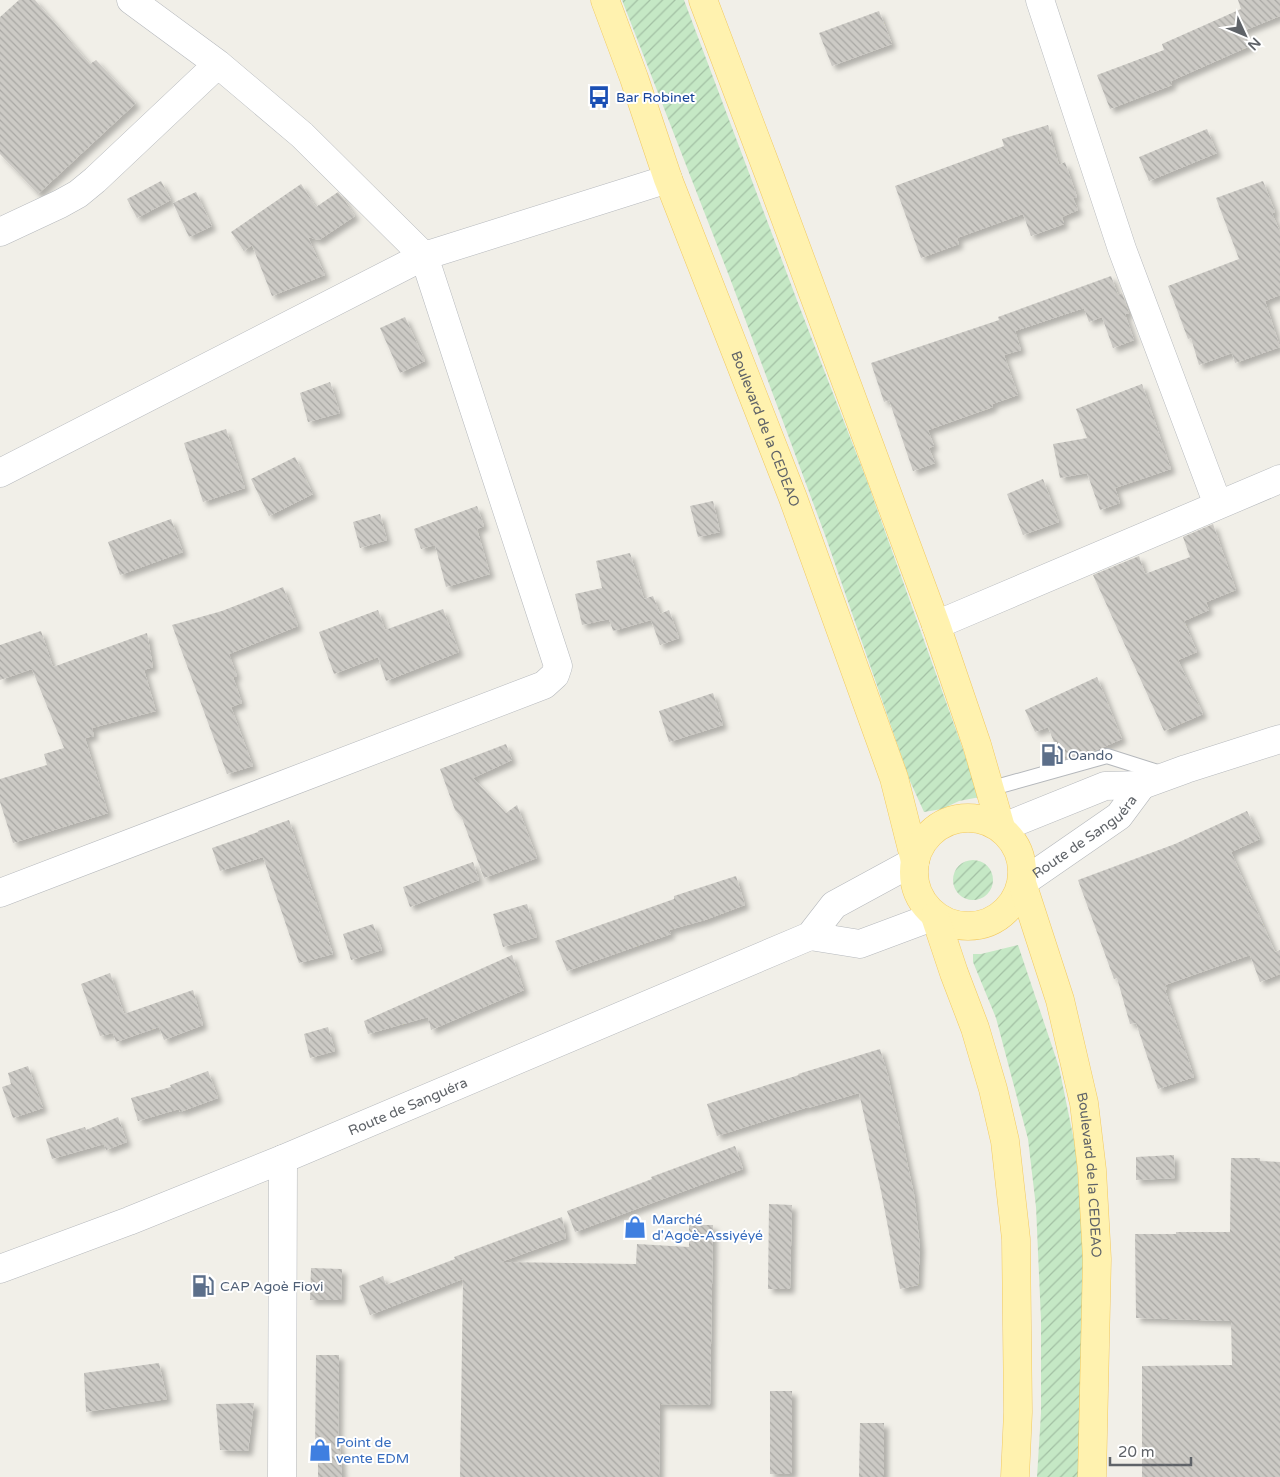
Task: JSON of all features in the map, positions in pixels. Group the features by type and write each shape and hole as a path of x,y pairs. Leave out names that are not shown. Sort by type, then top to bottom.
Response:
{"main road":[{"name":"Boulevard de la CEDEAO","path":"605,0 668,179 793,498 864,694 894,778 915,861"},
{"path":"703,0 936,625 977,745 1000,828"},
{"path":"972,818 987,821 1000,828 1011,839 1019,852 1022,867 1022,883 1016,898 1007,910 994,920 980,925 964,926 949,924 935,916 924,905 917,892 914,877 915,861 920,847 929,834 942,824 956,819 972,818"},
{"name":"Boulevard de la CEDEAO","path":"1022,883 1060,1000 1084,1103 1092,1170 1096,1259 1092,1477"},
{"path":"935,916 975,1028 993,1089 1005,1142 1016,1239 1018,1412 1015,1477"}],"street":[{"path":"0,893 544,685 555,675 558,666 424,256 302,135 218,64 131,0"},
{"path":"1041,0 1122,248 1218,504"},
{"path":"0,232 78,194 218,64"},
{"path":"0,473 424,256 668,179"},
{"path":"936,625 1280,479"},
{"name":"Route de Sanguéra","path":"1000,828 1105,786 1142,785 1280,739"},
{"name":"Route de Sanguéra","path":"1022,883 1119,816 1142,785"},
{"name":"Route de Sanguéra","path":"0,1269 129,1222 283,1160 810,936 834,905 915,861"},
{"path":"810,936 860,944 935,916"},
{"path":"282,1477 283,1160"}],"lane":[{"path":"989,789 1108,756 1170,776"}],"green space":[{"path":"622,0 684,0 867,481 980,797 959,801 942,809 924,812 910,781 825,535 731,281"},
{"path":"973,860 987,866 993,880 987,894 973,900 959,894 953,880 959,866"},
{"path":"1018,945 1059,1067 1076,1150 1083,1246 1083,1411 1080,1477 1037,1477 1041,1413 1041,1320 1036,1207 1028,1139 996,1018 973,962 973,954 981,954"}],"building":[{"path":"19,0 35,0 90,64 96,60 136,103 38,194 0,154 0,17"},
{"path":"1238,0 1280,0 1280,16 1243,31 1250,46 1171,81 1172,85 1110,109 1097,75 1164,50 1162,44 1241,9"},
{"path":"879,11 892,44 832,66 819,33"},
{"path":"1048,125 1059,165 1065,162 1077,197 1073,198 1078,210 1062,217 1064,224 1031,236 1023,214 957,238 959,244 921,258 895,186 1004,146 1002,139"},
{"path":"1207,129 1217,153 1149,181 1139,157"},
{"path":"161,181 171,200 137,218 127,199"},
{"path":"1263,181 1275,212 1272,213 1280,232 1280,295 1265,301 1280,347 1235,363 1232,353 1199,365 1191,338 1188,339 1168,286 1239,259 1216,198"},
{"path":"301,184 316,207 338,192 355,216 319,240 308,237 325,275 272,296 252,245 244,251 231,232"},
{"path":"196,192 212,226 189,237 173,203"},
{"path":"1111,276 1118,295 1122,293 1129,313 1125,314 1134,340 1113,348 1102,317 1089,322 1084,308 1015,331 1021,350 1004,355 1018,395 992,404 993,407 928,430 934,446 929,448 935,463 913,471 889,400 884,402 871,363 999,320 998,317"},
{"path":"405,317 425,361 400,373 380,328"},
{"path":"330,382 340,413 308,422 300,393"},
{"path":"1142,384 1171,469 1115,488 1120,503 1100,510 1087,473 1060,478 1053,444 1087,438 1076,409"},
{"path":"226,429 245,488 203,502 184,443"},
{"path":"295,457 313,494 269,516 251,479"},
{"path":"1043,479 1059,522 1023,535 1007,494"},
{"path":"713,501 720,532 698,537 690,506"},
{"path":"477,506 484,526 477,529 490,574 446,587 435,545 421,549 414,529"},
{"path":"380,514 387,540 360,548 353,522"},
{"path":"171,519 183,552 120,575 108,542"},
{"path":"1213,524 1236,590 1206,602 1209,610 1184,621 1197,652 1178,660 1203,714 1164,731 1093,575 1139,556 1145,574 1190,557 1183,537"},
{"path":"630,553 644,599 653,596 660,614 669,610 679,638 660,645 651,620 613,631 609,619 582,625 575,594 602,588 596,561"},
{"path":"283,587 298,626 229,654 237,676 233,677 242,703 231,707 253,766 227,774 172,625 222,611"},
{"path":"443,609 459,652 386,681 378,657 334,674 319,632 378,610 385,630"},
{"path":"41,631 53,667 147,633 153,667 144,670 156,711 92,728 94,736 85,738 108,813 13,843 0,802 0,779 47,765 44,754 64,748 32,669 0,680 0,645"},
{"path":"1097,677 1122,739 1094,751 1061,760 1048,727 1035,732 1025,710"},
{"path":"713,693 723,725 669,742 659,711"},
{"path":"506,744 512,760 473,778 506,813 517,805 537,858 484,878 462,818 455,810 440,769"},
{"path":"1247,811 1260,839 1231,852 1275,952 1280,950 1280,974 1260,982 1250,955 1165,985 1167,989 1165,990 1194,1077 1158,1089 1136,1023 1130,1024 1117,978 1114,979 1078,880 1175,844"},
{"path":"289,820 333,954 299,963 263,857 220,871 212,848"},
{"path":"473,862 479,880 410,907 403,887"},
{"path":"736,876 745,905 705,920 669,930 671,934 567,971 555,941 674,899 674,896"},
{"path":"527,904 537,937 503,947 493,914"},
{"path":"373,924 382,950 351,960 343,934"},
{"path":"512,955 524,990 431,1030 428,1017 368,1034 364,1021"},
{"path":"110,973 124,1014 193,990 203,1025 164,1040 159,1027 116,1042 113,1033 100,1036 81,984"},
{"path":"328,1027 335,1051 310,1058 304,1034"},
{"path":"880,1049 888,1076 914,1194 920,1247 918,1285 900,1289 859,1093 717,1136 707,1104"},
{"path":"28,1066 43,1108 13,1118 2,1087 11,1084 8,1073"},
{"path":"208,1071 218,1098 180,1112 179,1109 138,1121 131,1098 171,1087 170,1085"},
{"path":"118,1117 127,1142 106,1150 104,1144 52,1159 46,1139 85,1127 86,1130"},
{"path":"735,1146 743,1169 575,1232 567,1211"},
{"path":"1174,1155 1175,1178 1136,1180 1136,1157"},
{"path":"1231,1158 1260,1158 1260,1161 1280,1162 1280,1477 1142,1477 1142,1366 1232,1365 1231,1321 1136,1318 1135,1234 1230,1232"},
{"path":"769,1204 792,1205 790,1289 768,1289"},
{"path":"562,1217 566,1238 501,1262 636,1264 637,1244 689,1247 689,1225 713,1225 710,1405 660,1404 659,1477 460,1477 463,1279 370,1315 359,1286 383,1276 386,1285 455,1259 454,1257"},
{"path":"311,1268 342,1269 341,1300 310,1300"},
{"path":"316,1355 339,1355 338,1446 340,1445 342,1477 318,1477 318,1454 315,1455"},
{"path":"159,1363 167,1399 86,1412 84,1373"},
{"path":"770,1391 792,1391 792,1474 770,1474"},
{"path":"254,1403 248,1451 220,1450 216,1404"},
{"path":"860,1423 884,1423 884,1477 859,1477"}],"place":[{"name":"Bar Robinet","path":"599,97"},
{"name":"Oando","path":"1052,755"},
{"name":"Marché d'Agoè-Assiyéyé","path":"635,1227"},
{"name":"CAP Agoè Fiovi","path":"203,1286"},
{"name":"Point de vente EDM","path":"320,1450"}]}
